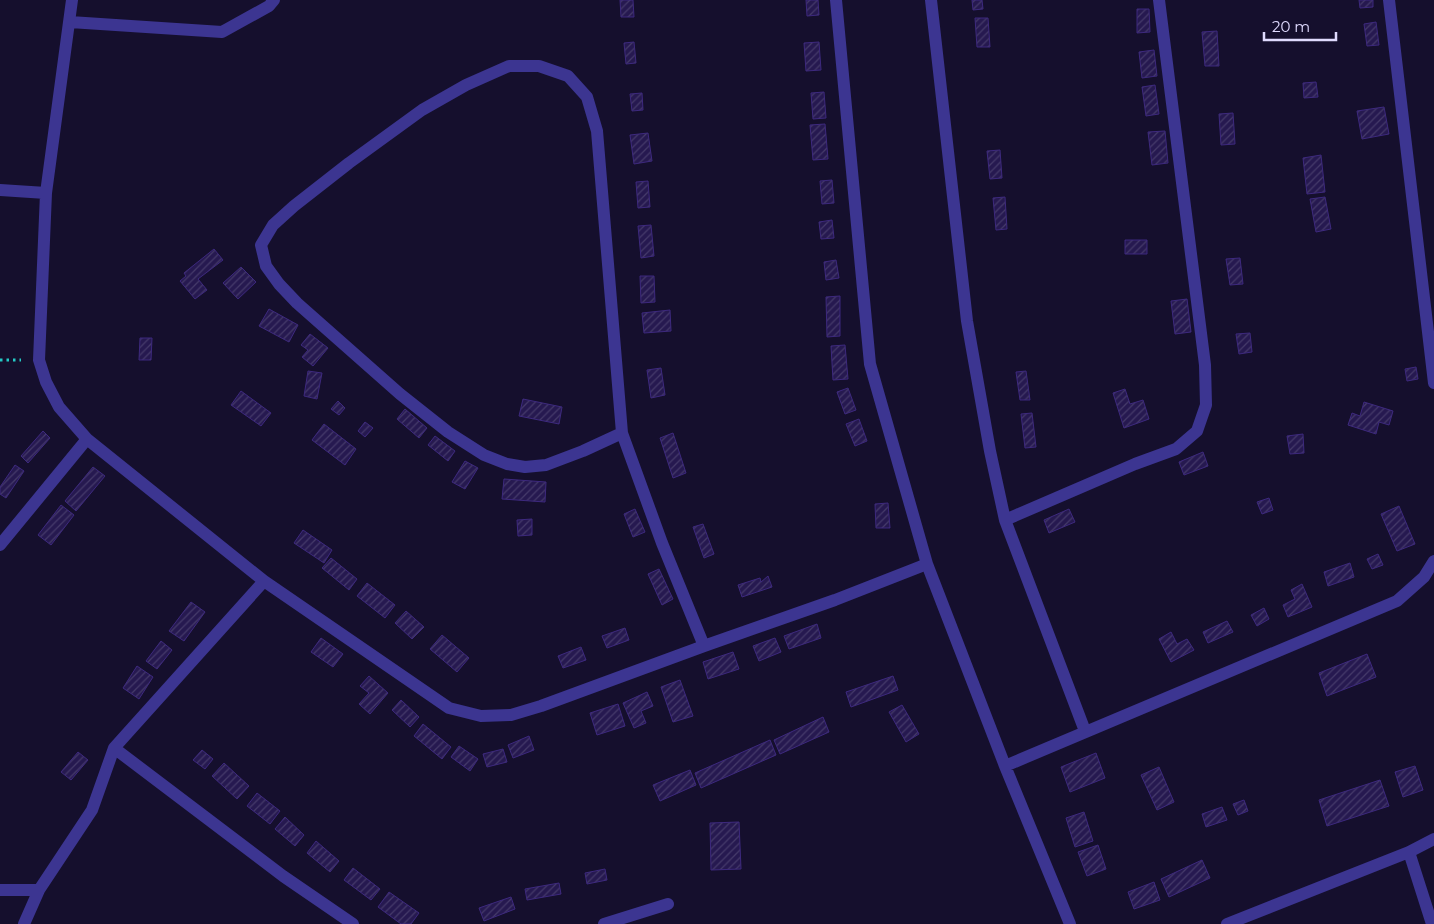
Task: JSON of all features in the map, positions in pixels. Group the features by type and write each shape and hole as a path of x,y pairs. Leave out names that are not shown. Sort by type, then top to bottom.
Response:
{"street":[{"path":"72,0 46,193 39,360 46,382 59,407 87,439 264,581 449,708 481,716 511,715 541,706 835,600 927,564"},
{"path":"70,22 222,32 269,6 274,0"},
{"path":"836,0 870,364 927,564 1005,766 1070,924"},
{"path":"930,0 967,321 983,415 1005,520 1085,731"},
{"path":"1005,520 1176,449 1196,431 1206,405 1204,365 1159,0"},
{"path":"1389,0 1434,382"},
{"path":"622,434 546,465 525,468 507,464 484,455 448,432 420,410 355,355 297,303 279,284 266,266 261,245 272,225 349,163 422,110 466,85 508,66 539,66 568,76 587,98 597,131 622,434 662,543 704,646"},
{"path":"0,190 46,193"},
{"path":"0,545 87,439"},
{"path":"1005,766 1397,601 1424,577 1434,561"},
{"path":"24,924 39,890 92,810 114,748 264,581"},
{"path":"114,748 283,876 353,924"},
{"path":"1227,924 1409,852 1434,839"},
{"path":"1409,852 1432,924"},
{"path":"0,890 39,890"},
{"path":"604,924 668,904"}],"building":[{"path":"620,0 633,0 634,17 621,17"},
{"path":"806,0 818,0 819,15 807,16"},
{"path":"972,0 982,0 983,9 973,10"},
{"path":"1359,0 1373,0 1373,7 1360,8"},
{"path":"1137,9 1149,9 1150,32 1137,33"},
{"path":"975,18 988,18 990,47 977,47"},
{"path":"1376,22 1379,45 1367,46 1364,24"},
{"path":"1217,31 1219,66 1205,66 1202,32"},
{"path":"634,42 636,63 626,64 624,43"},
{"path":"819,42 821,70 806,71 804,43"},
{"path":"1154,50 1157,76 1142,78 1139,52"},
{"path":"1316,82 1318,97 1304,98 1303,83"},
{"path":"1155,85 1159,114 1146,116 1142,87"},
{"path":"824,92 826,118 813,119 811,93"},
{"path":"642,93 643,110 632,111 630,94"},
{"path":"1384,107 1389,134 1362,139 1357,111"},
{"path":"1233,113 1235,144 1221,145 1219,114"},
{"path":"825,124 828,159 813,160 810,125"},
{"path":"1165,131 1168,163 1152,165 1148,132"},
{"path":"648,133 652,161 634,164 630,135"},
{"path":"1000,150 1002,178 990,179 987,151"},
{"path":"1321,155 1325,192 1307,194 1303,158"},
{"path":"832,180 834,203 822,204 820,181"},
{"path":"648,181 650,207 638,208 636,182"},
{"path":"1005,197 1007,229 996,230 993,198"},
{"path":"1325,197 1331,229 1316,232 1310,199"},
{"path":"832,220 834,238 821,239 819,222"},
{"path":"651,225 654,256 641,258 638,226"},
{"path":"1125,240 1147,240 1147,254 1125,254"},
{"path":"214,249 223,260 198,279 207,290 195,299 180,281 186,276 184,273"},
{"path":"1240,258 1243,284 1230,285 1226,259"},
{"path":"836,260 839,278 826,280 824,262"},
{"path":"241,267 256,282 238,299 223,283"},
{"path":"640,276 654,276 655,302 641,303"},
{"path":"840,296 840,336 827,337 826,297"},
{"path":"1187,299 1191,332 1175,334 1171,301"},
{"path":"269,309 298,325 289,342 259,326"},
{"path":"670,310 671,331 644,333 642,313"},
{"path":"1250,333 1252,352 1239,354 1236,334"},
{"path":"310,334 328,348 313,366 302,357 308,350 301,345"},
{"path":"140,338 152,338 151,360 139,360"},
{"path":"845,345 848,379 833,380 831,346"},
{"path":"1416,367 1418,379 1407,381 1405,369"},
{"path":"661,368 665,395 651,398 647,370"},
{"path":"308,371 322,373 317,399 304,396"},
{"path":"1026,371 1030,400 1020,400 1016,372"},
{"path":"848,388 856,410 845,414 837,392"},
{"path":"1125,389 1130,404 1143,400 1149,419 1124,428 1113,393"},
{"path":"241,391 271,413 261,426 231,405"},
{"path":"523,399 562,407 559,424 519,416"},
{"path":"338,401 345,408 339,415 331,409"},
{"path":"1364,402 1393,411 1389,425 1379,422 1376,434 1348,425 1352,413 1360,416"},
{"path":"405,409 427,428 419,438 397,419"},
{"path":"1032,413 1036,447 1025,448 1021,414"},
{"path":"859,419 867,441 855,446 846,424"},
{"path":"365,422 373,428 365,437 358,431"},
{"path":"324,424 356,449 345,465 312,440"},
{"path":"43,431 50,438 28,463 21,456"},
{"path":"673,433 686,473 673,478 660,438"},
{"path":"1303,434 1304,453 1290,454 1287,436"},
{"path":"435,436 455,451 448,461 428,445"},
{"path":"1203,452 1208,466 1184,475 1179,462"},
{"path":"465,461 478,468 465,489 452,482"},
{"path":"15,465 24,471 6,498 0,494 0,487"},
{"path":"93,467 105,476 76,511 65,501"},
{"path":"504,479 546,482 545,502 502,499"},
{"path":"1269,498 1273,510 1262,514 1257,502"},
{"path":"888,503 890,528 876,528 875,504"},
{"path":"61,505 74,515 51,545 38,535"},
{"path":"1399,506 1415,544 1397,551 1381,514"},
{"path":"635,509 645,532 633,537 624,514"},
{"path":"1069,509 1075,522 1049,533 1044,520"},
{"path":"532,519 532,535 518,536 517,520"},
{"path":"703,524 714,554 704,558 693,527"},
{"path":"303,530 332,550 324,563 294,543"},
{"path":"1378,554 1383,565 1372,569 1367,559"},
{"path":"331,558 357,579 349,590 322,568"},
{"path":"1350,563 1354,577 1328,586 1324,572"},
{"path":"659,569 673,599 662,605 648,574"},
{"path":"768,576 772,587 742,597 738,585 760,578 761,582"},
{"path":"367,583 395,605 385,618 357,596"},
{"path":"1302,584 1312,607 1288,617 1283,605 1295,599 1291,590"},
{"path":"191,602 205,612 184,641 169,631"},
{"path":"1264,608 1269,619 1257,626 1251,615"},
{"path":"406,611 424,627 412,639 395,623"},
{"path":"1227,621 1233,632 1208,643 1203,632"},
{"path":"817,624 821,638 789,649 784,636"},
{"path":"625,628 629,640 607,648 602,636"},
{"path":"1171,632 1177,644 1187,639 1194,650 1171,662 1159,639"},
{"path":"442,635 469,658 457,672 430,649"},
{"path":"321,638 343,654 333,667 311,652"},
{"path":"775,638 781,652 759,661 753,646"},
{"path":"161,641 172,650 157,669 146,661"},
{"path":"581,647 586,660 563,668 558,656"},
{"path":"733,652 739,669 708,679 703,662"},
{"path":"1367,654 1376,677 1327,696 1319,673"},
{"path":"137,666 153,677 139,699 123,688"},
{"path":"369,676 388,693 370,714 359,704 369,693 360,686"},
{"path":"893,676 898,690 851,707 846,692"},
{"path":"680,680 693,716 673,722 661,687"},
{"path":"647,692 653,706 641,711 646,723 634,728 623,703"},
{"path":"401,700 419,717 410,727 392,710"},
{"path":"618,704 625,726 597,735 590,713"},
{"path":"902,705 919,734 906,742 889,712"},
{"path":"823,717 829,732 780,754 774,740"},
{"path":"423,724 451,747 442,759 414,736"},
{"path":"529,736 534,750 513,758 508,745"},
{"path":"770,740 776,755 701,788 695,773"},
{"path":"459,746 478,759 470,771 451,757"},
{"path":"503,749 507,762 487,767 483,754"},
{"path":"202,750 213,759 205,769 193,760"},
{"path":"78,752 88,760 71,780 61,772"},
{"path":"1096,753 1105,778 1070,792 1061,767"},
{"path":"224,763 249,786 237,799 212,776"},
{"path":"1415,766 1423,790 1403,797 1395,772"},
{"path":"1159,767 1174,802 1157,810 1141,775"},
{"path":"690,770 696,785 660,801 653,785"},
{"path":"1380,780 1389,806 1327,826 1319,800"},
{"path":"257,793 280,811 270,824 247,806"},
{"path":"1244,800 1248,811 1238,815 1233,804"},
{"path":"1222,807 1227,820 1206,827 1202,814"},
{"path":"1084,812 1093,841 1075,847 1066,818"},
{"path":"285,817 304,835 295,846 275,829"},
{"path":"739,822 741,869 711,870 710,823"},
{"path":"316,841 339,861 330,872 307,853"},
{"path":"1098,845 1106,869 1087,876 1078,852"},
{"path":"1202,860 1210,878 1169,897 1161,879"},
{"path":"353,868 380,889 371,900 344,880"},
{"path":"605,869 607,880 587,884 585,873"},
{"path":"1154,882 1160,900 1134,909 1128,892"},
{"path":"559,883 561,894 527,900 525,889"},
{"path":"389,892 419,913 411,924 401,924 378,907"},
{"path":"511,897 515,909 484,921 479,908"}]}
